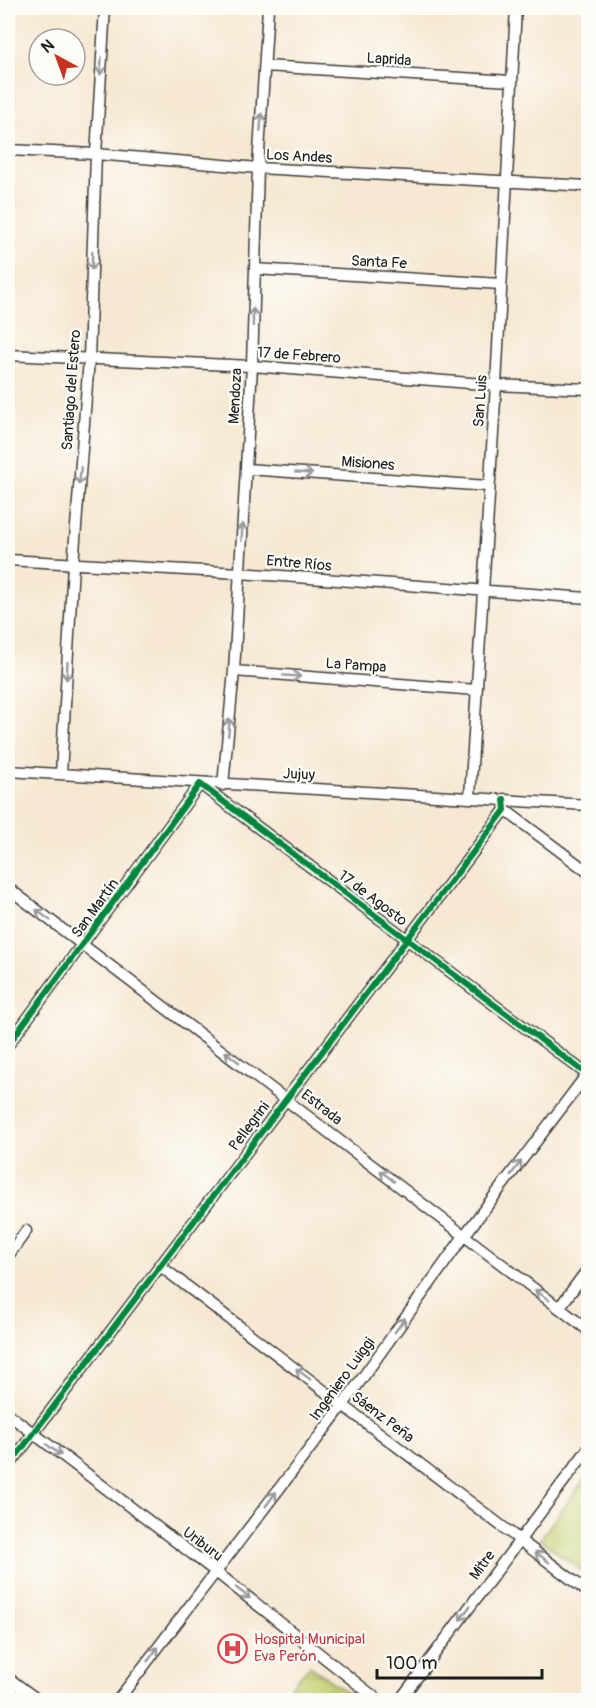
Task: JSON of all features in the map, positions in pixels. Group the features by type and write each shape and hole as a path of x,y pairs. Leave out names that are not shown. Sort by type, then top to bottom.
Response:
{"street":[{"name":"Santiago del Estero","path":"61,774 73,565 89,359 96,154 105,8"},
{"name":"Mendoza","path":"223,785 234,671 252,366 258,168 268,8"},
{"name":"San Luis","path":"470,797 496,385 516,8"},
{"name":"Laprida","path":"265,66 511,81"},
{"name":"Los Andes","path":"8,150 96,154 258,168 588,186"},
{"name":"Santa Fe","path":"255,269 501,284"},
{"name":"17 de Febrero","path":"8,355 252,366 496,385 588,389"},
{"name":"Misiones","path":"246,469 488,486"},
{"name":"Entre Ríos","path":"8,560 240,573 588,598"},
{"name":"La Pampa","path":"234,671 476,690"},
{"name":"Jujuy","path":"8,771 200,784 470,797 505,804 588,805"},
{"name":"17 de Agosto","path":"200,784 588,1074"},
{"name":"San Martín","path":"8,1045 200,784"},
{"name":"Pellegrini","path":"8,1467 505,804"},
{"path":"505,804 588,872"},
{"name":"Estrada","path":"8,888 588,1330"},
{"name":"Ingeniero Luiggi","path":"118,1701 343,1404 464,1236 588,1074"},
{"path":"8,1256 26,1231"},
{"name":"Sáenz Peña","path":"159,1266 588,1592"},
{"path":"559,1308 588,1269"},
{"name":"Uriburu","path":"8,1414 216,1572 378,1701"},
{"name":"Mitre","path":"400,1701 588,1449"},
{"path":"8,1678 38,1701"}],"green space":[{"path":"588,1475 588,1575 540,1539"},
{"path":"310,1666 357,1700 278,1700"}],"cycle path":[{"path":"8,1045 200,784 588,1075"},
{"path":"8,1467 505,810 504,799"}],"place":[{"name":"Hospital Municipal Eva Perón","path":"233,1648"}]}
